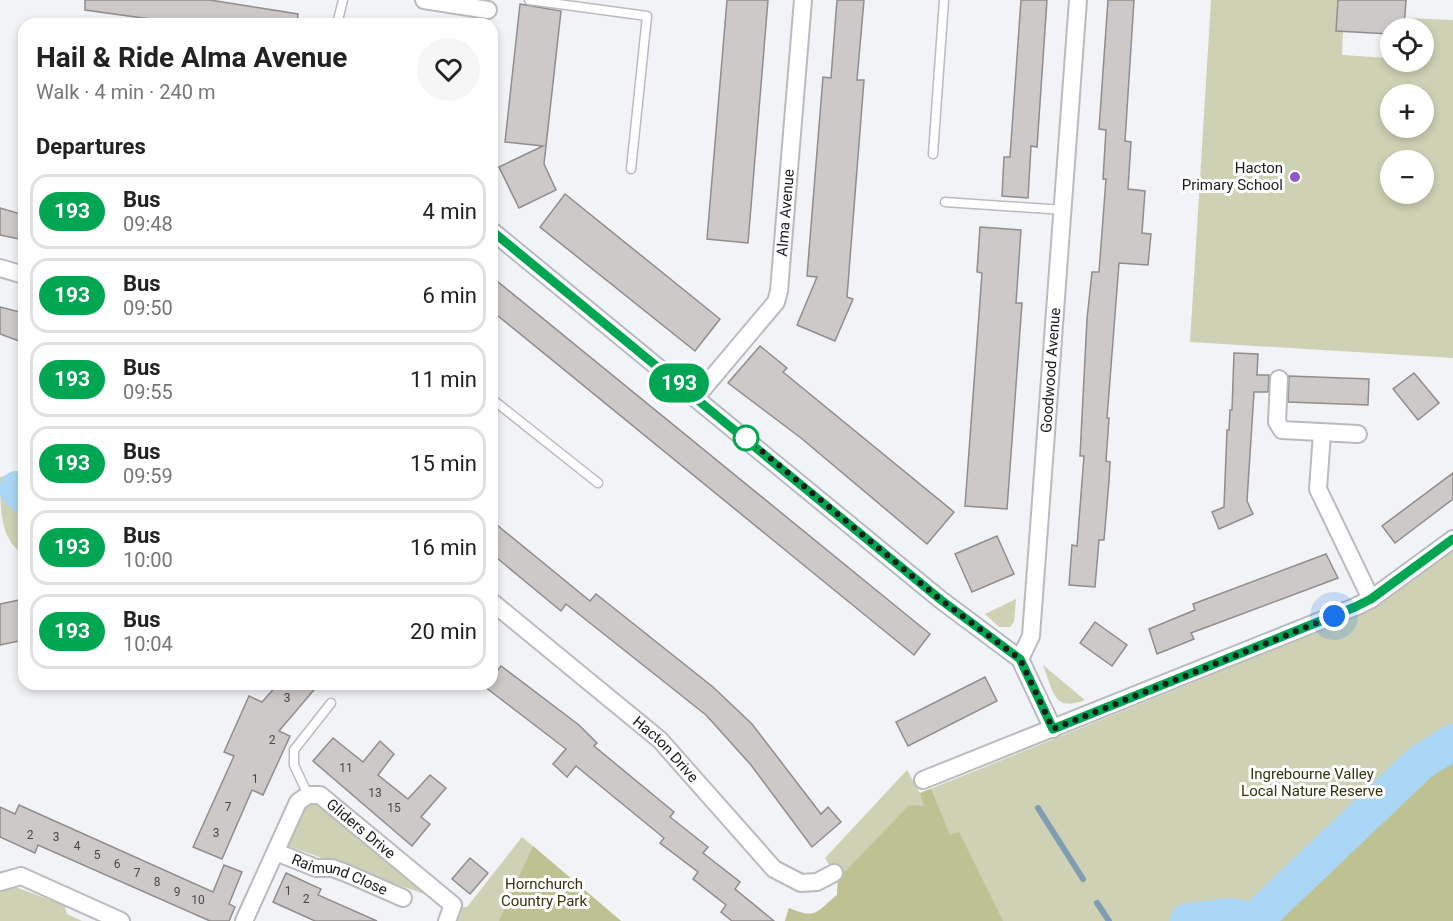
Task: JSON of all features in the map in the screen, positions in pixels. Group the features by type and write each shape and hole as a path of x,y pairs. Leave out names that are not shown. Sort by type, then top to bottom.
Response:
{"street":[{"path":"424,0 488,11"},
{"name":"Alma Avenue","path":"696,397 776,302 779,291 803,0"},
{"name":"Goodwood Avenue","path":"1020,659 1032,636 1078,0"},
{"path":"498,236 941,600 1020,659 1053,729"},
{"path":"0,268 18,273"},
{"path":"1280,379 1277,422 1282,430 1358,434"},
{"path":"1322,433 1318,489 1371,599"},
{"path":"923,780 1371,599 1453,539"},
{"name":"Hacton Drive","path":"498,607 660,740 774,869 801,884 817,882 834,873"},
{"name":"Gliders Drive","path":"244,921 298,802 308,795 320,795 453,905 447,921"},
{"name":"Raimund Close","path":"276,852 316,868 340,871 403,898"},
{"path":"0,882 21,876 121,921"}],"lane":[{"path":"338,18 343,0"},
{"path":"529,0 647,16 631,169"},
{"path":"933,154 944,0"},
{"path":"945,202 1064,210"},
{"path":"498,404 598,483"},
{"path":"308,795 294,765 294,750 332,703"}],"green space":[{"name":"Hacton Primary School","path":"1211,0 1338,0 1343,31 1342,55 1380,57 1380,72 1434,72 1434,19 1453,20 1453,358 1190,342"},
{"path":"18,475 18,550 10,541 3,522 0,477"},
{"name":"Ingrebourne Valley Local Nature Reserve","path":"1453,550 1453,921 785,921 789,908 811,914 820,910 837,895 838,879 825,858 907,770 920,793 950,781 1358,616 1378,606"},
{"path":"1016,599 1014,622 1010,627 999,627 985,614"},
{"path":"1043,665 1085,700 1066,704 1060,701 1052,690"},
{"path":"1453,742 1453,921 1188,921 1228,916 1255,920 1421,762"},
{"path":"931,789 950,835 959,832 1003,921 785,921 789,908 811,914 820,910 837,895 838,879 909,805 924,806 920,793"},
{"path":"316,802 427,895 288,846 303,809"},
{"name":"Hornchurch Country Park","path":"522,837 621,921 454,921 460,907 467,907"},
{"name":"Hornchurch Country Park","path":"533,846 621,921 499,921"},
{"path":"13,886 64,905 67,914 82,921 0,921 0,891"}],"building":[{"path":"85,0 210,0 298,14 298,18 143,18 85,10"},
{"path":"727,0 768,0 748,243 707,239"},
{"path":"837,0 864,0 857,80 864,80 847,297 853,299 835,341 797,325 817,277 807,276 823,77 831,78"},
{"path":"1021,0 1047,0 1037,147 1031,146 1028,198 1002,196 1004,157 1010,157"},
{"path":"1108,0 1134,0 1125,141 1131,142 1128,189 1145,191 1142,233 1151,234 1148,265 1119,263 1107,418 1109,418 1106,461 1110,462 1109,481 1104,540 1099,540 1095,587 1069,585 1072,545 1077,546 1084,456 1080,456 1087,319 1092,272 1099,272 1106,179 1103,179 1106,130 1099,129"},
{"path":"1338,0 1406,0 1405,18 1380,18 1380,33 1336,31"},
{"path":"520,4 561,11 544,164 556,190 519,208 499,167 543,146 505,142"},
{"path":"565,194 720,319 695,351 540,227"},
{"path":"0,208 18,213 18,239 0,235"},
{"path":"980,227 1021,230 1016,303 1022,303 1007,509 965,506 982,273 977,272"},
{"path":"498,282 930,634 914,655 498,316"},
{"path":"0,307 18,312 18,341 0,334"},
{"path":"760,346 787,368 783,372 954,512 927,544 801,438 728,383"},
{"path":"1234,353 1258,354 1257,375 1269,375 1268,392 1254,392 1247,501 1253,514 1219,529 1212,512 1224,507 1227,430 1229,430 1230,410 1232,410"},
{"path":"1414,373 1439,403 1418,420 1393,389"},
{"path":"1289,376 1369,379 1368,405 1288,402"},
{"path":"1453,473 1453,499 1395,543 1382,526"},
{"path":"498,526 590,601 596,594 713,687 752,724 821,814 828,807 841,822 812,847 751,765 706,715 566,604 561,611 498,559"},
{"path":"997,536 1014,574 972,592 955,554"},
{"path":"1326,554 1338,578 1191,633 1194,639 1157,654 1149,629 1195,610 1193,604"},
{"path":"18,600 18,641 0,645 0,604"},
{"path":"1095,622 1127,645 1112,666 1080,643"},
{"path":"501,666 579,725 597,743 594,746 674,812 670,817 708,847 703,853 740,882 735,889 774,921 732,921 721,912 726,905 693,879 698,872 660,843 664,838 576,766 567,777 553,764 566,749 489,690 498,690 498,670"},
{"path":"985,677 997,701 908,746 896,722"},
{"path":"273,690 314,690 279,731 290,736 263,795 252,790 222,859 193,847 234,756 224,752 249,696 262,702"},
{"path":"333,738 363,762 380,741 394,754 378,775 408,799 430,775 446,788 421,817 430,824 412,846 313,761"},
{"path":"19,805 213,892 224,865 242,872 229,904 235,907 229,921 210,921 38,845 35,853 0,837 0,807 15,814"},
{"path":"470,858 488,873 470,894 452,879"},
{"path":"286,873 321,889 318,895 377,921 315,921 273,902"}],"waterway":[{"path":"1188,921 1228,916 1255,920 1421,762 1453,742"},
{"path":"1038,808 1083,879"},
{"path":"1097,903 1109,921"}],"bus line":[{"name":"193","path":"498,236 941,600 1020,659 1053,729 1355,607 1371,599 1453,539"}],"place":[{"name":"Hacton Primary School","path":"1295,177"}],"route":[{"path":"746,438 941,600 1020,659 1053,729 1334,616"}]}
